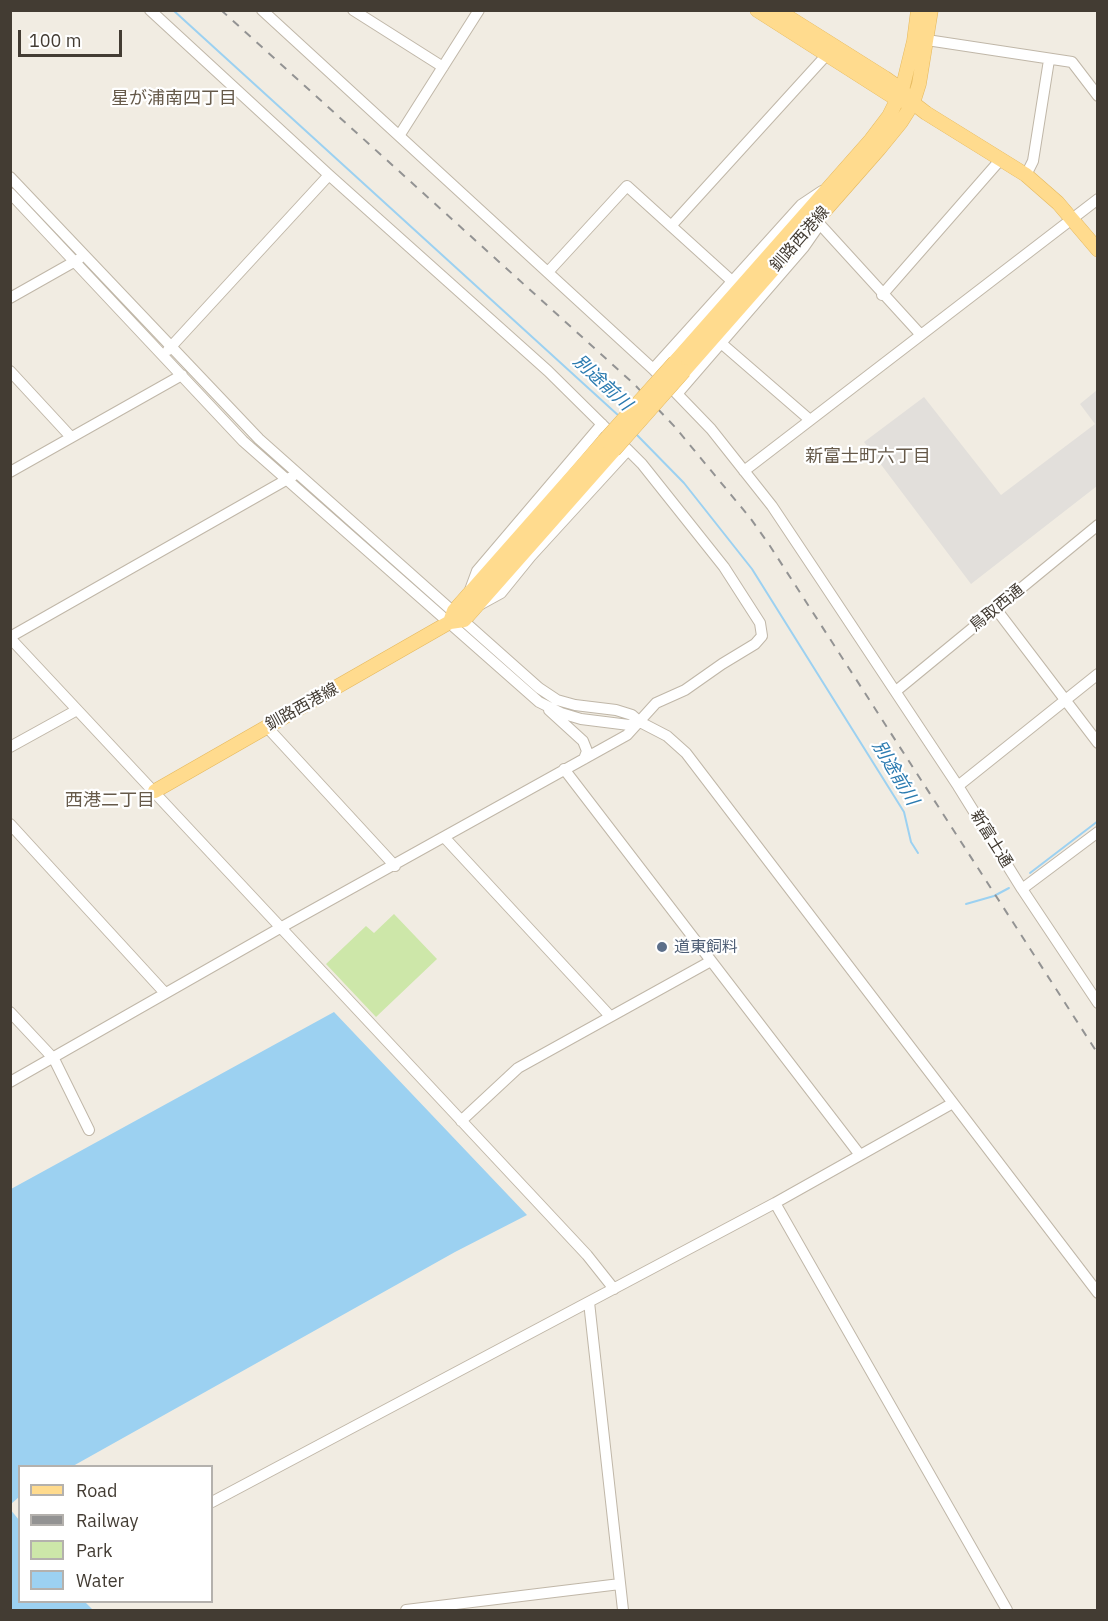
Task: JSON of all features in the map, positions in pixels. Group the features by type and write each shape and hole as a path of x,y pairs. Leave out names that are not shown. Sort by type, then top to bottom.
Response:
{"main road":[{"path":"757,10 831,51 1026,175 1043,188 1072,218 1098,250"},
{"path":"777,10 831,51"},
{"name":"釧路西港線","path":"814,218 830,185 870,141 889,116 900,95 914,41 918,10"},
{"path":"913,103 919,84 931,10"},
{"name":"釧路西港線","path":"155,791 456,618 615,447 679,367 879,149 913,103"}],"street":[{"path":"10,1082 54,1059 280,928 627,735 656,703 685,690 755,644 762,636 760,623 724,567 642,464 615,447 602,424 548,371 328,175 150,10"},
{"name":"新富士通","path":"261,10 653,369 711,429 778,516 896,691 1022,889 1098,1003"},
{"path":"273,21 280,10"},
{"path":"352,10 443,67"},
{"path":"399,136 479,10"},
{"path":"927,40 1072,62 1098,96"},
{"path":"671,226 831,51"},
{"path":"1026,175 1033,161 1049,60"},
{"path":"882,295 1001,159"},
{"path":"162,354 172,347 328,175"},
{"path":"10,177 162,354 243,441 392,574 456,618 524,689 584,741 587,751 584,759"},
{"path":"653,369 801,205 830,185"},
{"path":"548,272 627,186 733,282"},
{"path":"10,193 172,347 259,439 456,618 539,688 557,700 632,715 640,722 668,736 686,753 1098,1293"},
{"path":"744,471 1098,199"},
{"path":"814,218 921,335"},
{"path":"677,394 804,248 814,218"},
{"path":"10,298 80,258"},
{"path":"721,343 810,420"},
{"path":"10,370 71,437"},
{"path":"10,472 182,375"},
{"path":"602,424 477,571 471,602 501,593 615,447"},
{"path":"298,473 10,638 587,1255 614,1289"},
{"name":"鳥取西通","path":"896,691 1097,528"},
{"path":"996,609 1098,743"},
{"path":"958,786 1098,674"},
{"path":"546,706 581,719 629,725 640,722"},
{"path":"10,747 77,710"},
{"path":"266,726 395,866"},
{"path":"564,769 860,1155"},
{"path":"10,824 165,993"},
{"path":"1022,889 1098,832"},
{"path":"444,837 610,1016"},
{"path":"461,1121 518,1068 711,961"},
{"path":"10,1012 54,1059 90,1130"},
{"path":"213,1501 775,1203 953,1103"},
{"path":"775,1203 1007,1611"},
{"path":"589,1302 623,1611"},
{"path":"406,1611 620,1584"}],"green space":[{"path":"394,914 437,959 376,1017 326,964 366,926 374,933"}],"shaded area":[{"path":"1097,390 1097,486 971,584 864,442 924,397 1001,495 1095,424 1080,404"}],"water":[{"path":"334,1012 527,1215 455,1252 75,1465 18,1465 18,1498 11,1504 11,1189"},
{"path":"10,1509 18,1519 18,1603 86,1603 93,1610 11,1610"}],"waterway":[{"name":"別途前川","path":"173,10 619,416"},
{"name":"別途前川","path":"635,433 684,483 752,569 904,812 911,842 918,853"},
{"name":"別途前川","path":"1030,873 1098,821"},
{"name":"別途前川","path":"966,904 994,896 1009,888"}],"railway":[{"path":"221,10 634,384 675,427 751,519 770,546 1098,1054"}],"place":[{"name":"道東飼料","path":"662,947"}],"district":[{"name":"星が浦南四丁目","path":"174,99"},
{"name":"新富士町六丁目","path":"868,457"},
{"name":"西港二丁目","path":"110,801"}]}
